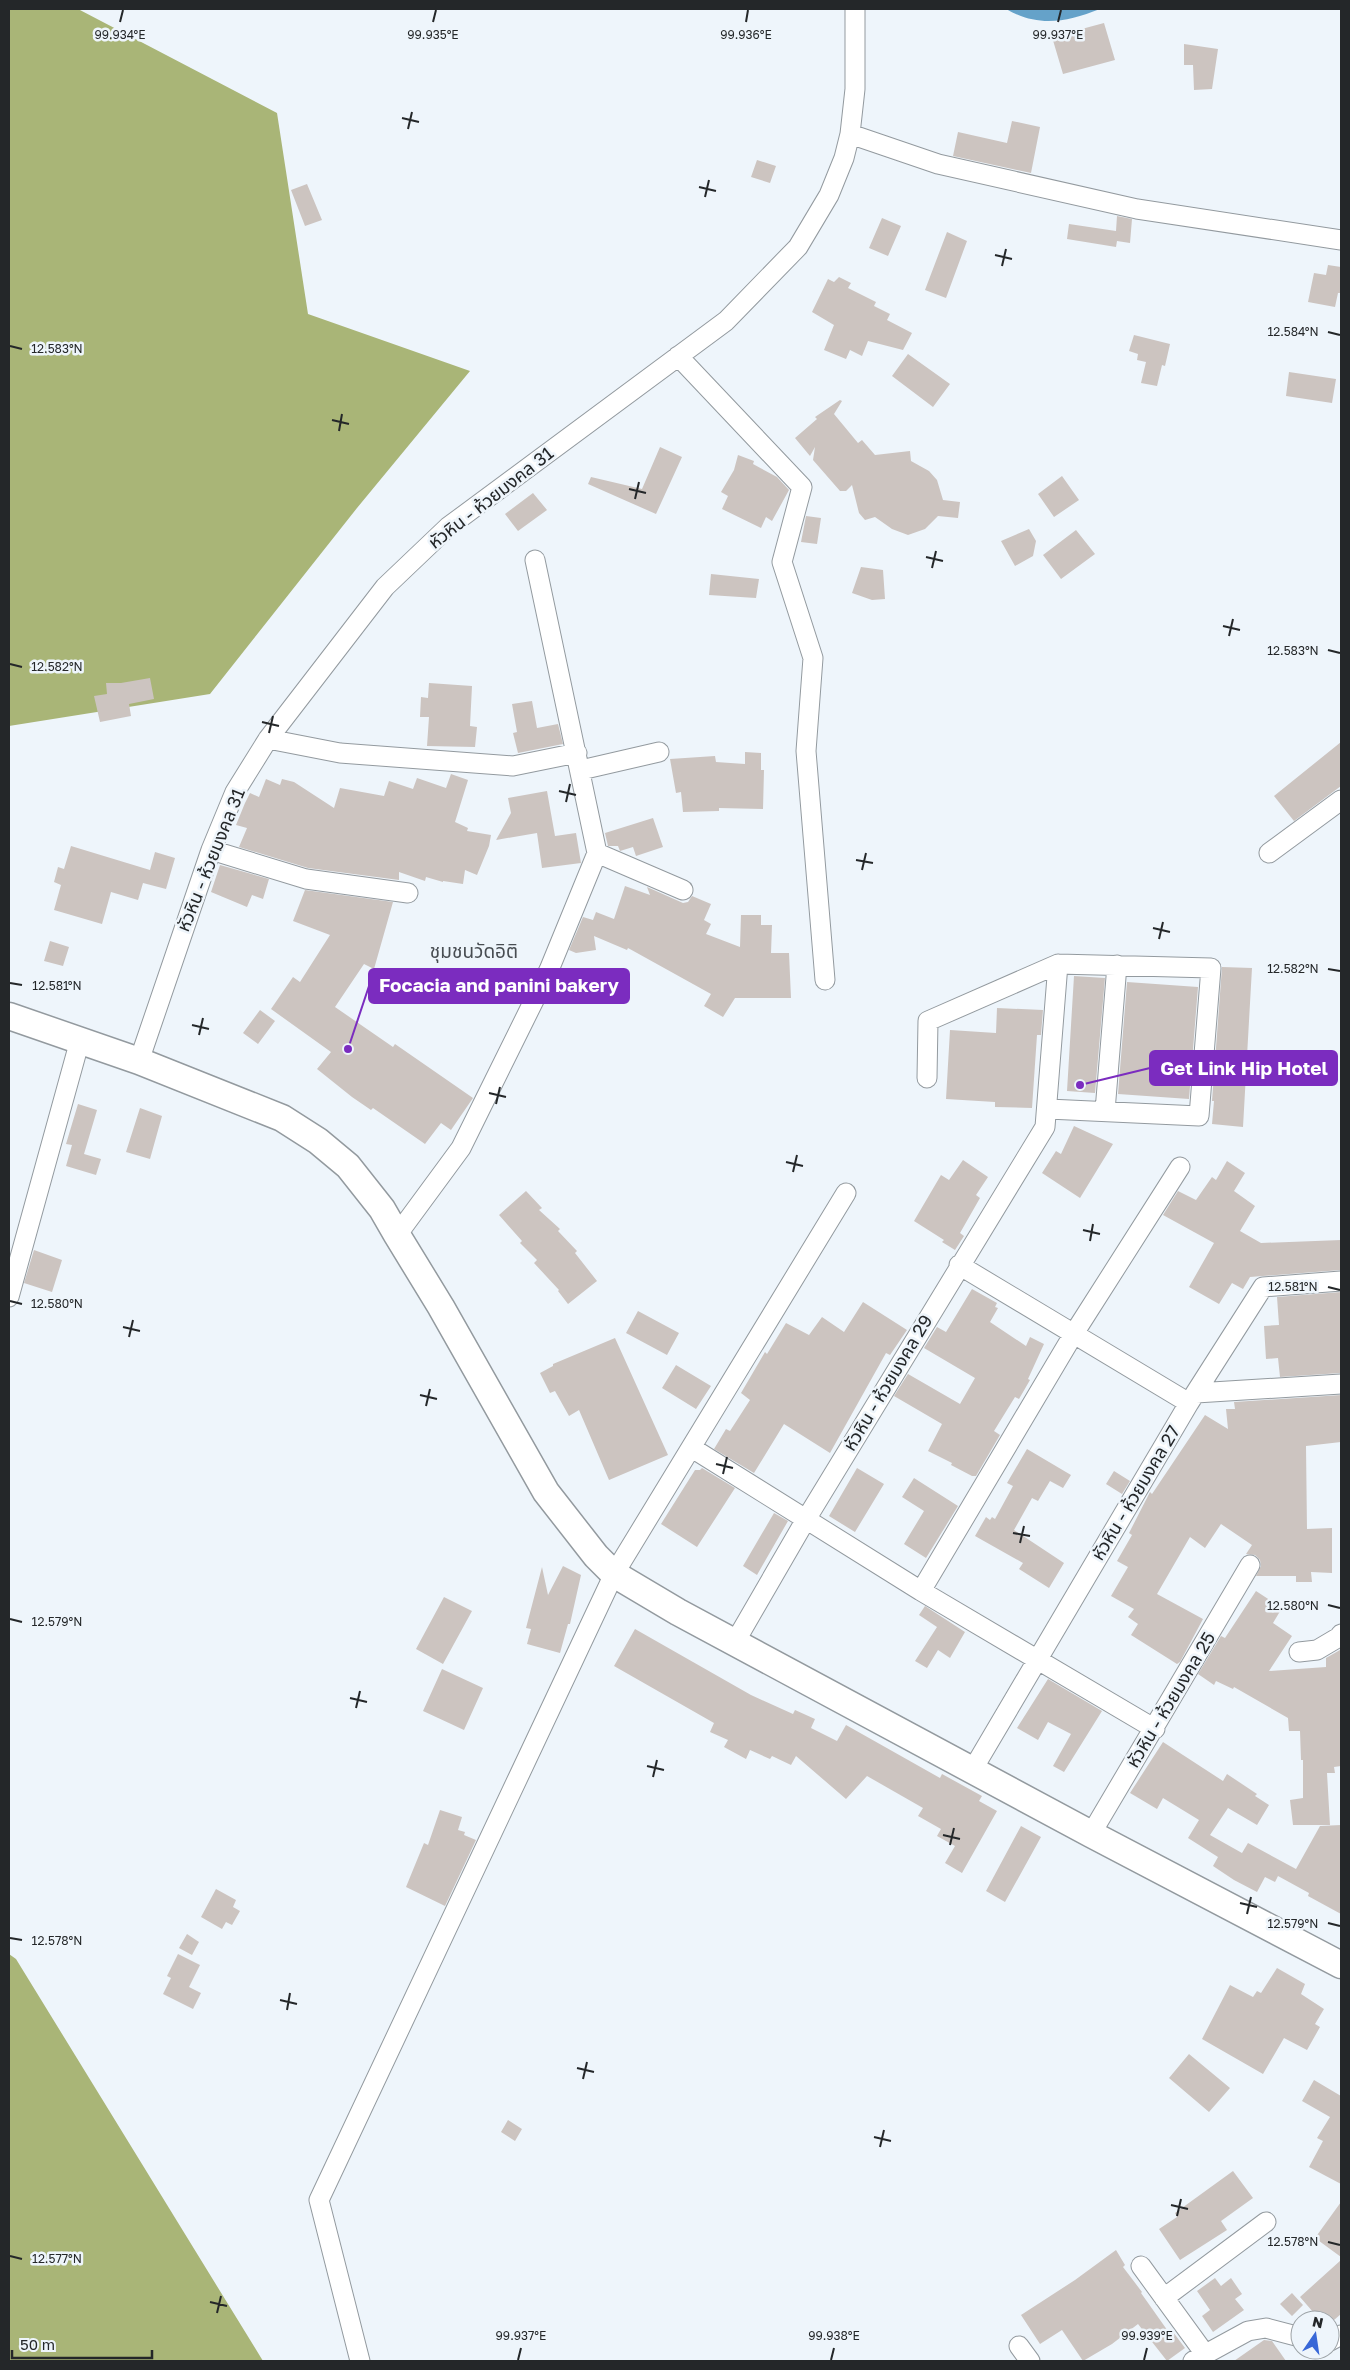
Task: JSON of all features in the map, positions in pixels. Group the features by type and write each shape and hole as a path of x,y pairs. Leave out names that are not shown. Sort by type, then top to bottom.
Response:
{"main road":[{"path":"9,1016 139,1060 282,1118 318,1141 348,1166 382,1209 441,1307 546,1492 596,1556 614,1574 678,1612 1091,1834 1341,1965"}],"street":[{"name":"หัวหิน - ห้วยมงคล 31","path":"139,1060 211,850 235,792 268,739 385,588 448,527 726,321 798,247 829,195 844,158 850,134 855,89 855,9"},
{"path":"850,134 938,164 1137,209 1341,240"},
{"path":"678,356 802,487 782,562 813,658 806,751 825,980"},
{"path":"397,1235 460,1148 549,970 597,853 535,560"},
{"path":"268,739 340,753 513,766 579,762 659,752"},
{"path":"1269,853 1341,800"},
{"path":"211,850 306,879 408,893"},
{"path":"597,853 683,890"},
{"path":"927,1078 928,1021 1058,964 1210,968 1199,1116 1105,1111 1047,1118 1058,964"},
{"path":"1105,1111 1117,965"},
{"path":"9,1297 80,1040"},
{"name":"หัวหิน - ห้วยมงคล 29","path":"735,1642 1047,1118"},
{"path":"922,1591 1073,1335 1180,1167"},
{"path":"360,2361 319,2200 614,1574 846,1193"},
{"path":"959,1266 1073,1335 1192,1398 1341,1384"},
{"name":"หัวหิน - ห้วยมงคล 27","path":"973,1769 1192,1398 1263,1287 1341,1281"},
{"path":"692,1448 922,1591 1155,1729"},
{"name":"หัวหิน - ห้วยมงคล 25","path":"1091,1834 1155,1729 1250,1565"},
{"path":"1299,1652 1317,1650 1340,1637 1341,1634"},
{"path":"1164,2298 1266,2222"},
{"path":"1141,2266 1164,2298 1199,2358 1248,2331 1266,2328 1290,2335"},
{"path":"1019,2346 1030,2361"}],"green space":[{"path":"9,9 78,9 277,113 308,314 470,371 357,508 210,694 9,726"},
{"path":"9,1954 16,1959 263,2361 9,2361"}],"water":[{"path":"1006,9 1100,9 1064,20 1041,21 1018,15"}],"building":[{"path":"1104,23 1115,60 1063,74 1052,37"},
{"path":"1184,44 1218,49 1212,89 1194,90 1193,65 1184,65"},
{"path":"1012,121 1040,127 1031,173 953,156 958,132 1007,143"},
{"path":"757,160 776,166 770,183 751,177"},
{"path":"307,184 322,220 305,226 291,190"},
{"path":"1117,216 1132,219 1130,243 1117,241 1116,247 1067,239 1069,224 1116,231"},
{"path":"882,218 901,226 888,256 869,248"},
{"path":"947,232 967,241 946,298 925,290"},
{"path":"1328,265 1341,267 1341,293 1338,293 1335,307 1308,302 1314,273 1326,275"},
{"path":"839,277 851,283 848,288 876,302 874,306 890,314 887,320 912,333 903,350 868,341 862,356 850,350 846,359 824,350 834,325 812,312 828,279 834,282"},
{"path":"1134,335 1170,344 1165,366 1162,365 1157,386 1141,383 1146,362 1137,360 1138,354 1129,351"},
{"path":"908,354 950,384 933,407 892,376"},
{"path":"1289,372 1336,379 1332,403 1286,396"},
{"path":"840,400 842,401 834,414 858,443 862,440 875,455 910,451 911,461 929,471 937,480 943,500 960,502 958,518 938,516 925,529 908,535 892,529 875,517 865,520 859,513 852,485 846,491 840,491 813,460 815,447 810,456 795,438 817,419 815,417"},
{"path":"660,447 682,457 656,514 588,484 591,477 642,489"},
{"path":"738,455 754,461 753,464 777,477 789,490 772,521 766,517 761,528 722,509 728,496 721,492 734,470"},
{"path":"1062,476 1079,500 1054,517 1038,494"},
{"path":"533,493 547,510 518,531 505,514"},
{"path":"806,516 821,518 817,544 801,542"},
{"path":"1029,529 1036,541 1033,556 1015,566 1001,541"},
{"path":"1076,530 1095,554 1061,579 1043,555"},
{"path":"861,567 883,570 885,599 872,600 852,593"},
{"path":"711,574 759,579 756,598 709,595"},
{"path":"150,678 154,699 129,704 131,716 100,722 94,696 107,694 106,683 121,683"},
{"path":"429,683 472,686 470,726 477,727 475,747 427,746 429,717 420,717 421,697 428,698"},
{"path":"532,701 537,728 558,724 563,744 518,753 513,733 517,732 512,704"},
{"path":"1341,742 1341,786 1294,821 1274,796"},
{"path":"745,752 761,753 761,770 764,770 763,809 719,808 719,811 683,812 681,792 676,793 670,759 715,756 716,762 745,764"},
{"path":"451,774 468,780 455,822 468,828 467,831 491,835 489,846 477,875 465,870 463,884 443,882 426,877 425,881 399,872 399,880 308,868 239,847 247,828 236,825 250,793 259,797 266,779 280,785 282,779 294,782 334,808 340,788 384,796 389,781 413,789 417,778 446,788"},
{"path":"547,791 555,836 576,833 581,863 542,868 537,833 496,840 511,813 508,798"},
{"path":"653,818 663,847 636,856 633,847 620,851 618,846 608,846 605,833"},
{"path":"71,846 150,870 155,852 175,858 166,889 143,883 138,900 111,892 102,924 54,910 61,885 54,882 58,867 64,869"},
{"path":"220,865 269,879 263,899 252,895 247,907 211,892"},
{"path":"625,886 650,895 647,887 683,903 688,902 692,896 711,904 704,920 711,924 706,934 740,947 741,915 761,915 761,925 772,925 771,953 789,953 791,998 735,998 723,1017 704,1006 711,994 628,948 627,950 594,936 596,950 576,953 569,950 583,917 593,920 596,912 614,919"},
{"path":"305,890 393,902 374,969 364,964 335,1007 393,1047 395,1044 473,1098 451,1130 441,1123 425,1144 373,1108 371,1110 352,1097 317,1069 331,1052 271,1009 293,977 300,982 330,935 293,921"},
{"path":"50,941 69,947 63,966 44,961"},
{"path":"1222,967 1252,968 1243,1127 1212,1124"},
{"path":"1074,976 1105,978 1095,1093 1067,1091"},
{"path":"1127,982 1198,987 1189,1099 1118,1094"},
{"path":"997,1008 1043,1010 1041,1035 1037,1035 1032,1108 995,1107 995,1102 946,1099 950,1030 996,1033"},
{"path":"260,1010 275,1021 258,1044 243,1033"},
{"path":"78,1104 97,1110 84,1154 101,1159 96,1175 66,1166 72,1145 66,1144"},
{"path":"140,1108 162,1116 150,1159 126,1152"},
{"path":"1074,1126 1113,1144 1080,1198 1042,1173 1056,1151 1061,1154"},
{"path":"963,1160 988,1177 976,1195 980,1198 960,1233 964,1236 955,1250 942,1242 944,1240 914,1221 941,1175 949,1180"},
{"path":"1227,1161 1245,1173 1234,1191 1255,1206 1240,1231 1261,1243 1341,1240 1341,1270 1250,1277 1243,1289 1232,1283 1219,1304 1189,1287 1214,1243 1163,1215 1178,1191 1196,1200 1212,1177 1216,1180"},
{"path":"526,1191 542,1208 539,1210 560,1229 558,1231 577,1251 575,1253 597,1281 568,1304 559,1290 534,1263 537,1260 520,1243 522,1241 499,1215"},
{"path":"34,1250 62,1260 52,1292 24,1283"},
{"path":"972,1289 997,1303 995,1307 998,1308 990,1322 1026,1346 1030,1337 1044,1344 1028,1379 1030,1380 1019,1399 1015,1397 994,1431 1000,1435 976,1476 972,1476 928,1451 942,1424 894,1396 908,1374 960,1404 975,1378 924,1348 937,1327 946,1332"},
{"path":"1341,1292 1341,1373 1280,1377 1278,1358 1266,1359 1264,1326 1279,1325 1277,1297"},
{"path":"863,1302 907,1330 890,1355 886,1353 830,1453 784,1424 754,1473 714,1449 726,1429 730,1431 750,1400 741,1393 765,1352 767,1354 786,1323 809,1335 822,1317 844,1332"},
{"path":"638,1311 679,1333 667,1355 626,1333"},
{"path":"615,1338 668,1455 609,1480 579,1410 569,1416 555,1391 550,1393 540,1373 553,1366 553,1364"},
{"path":"676,1365 711,1386 696,1409 662,1388"},
{"path":"1341,1395 1341,1442 1306,1446 1307,1529 1332,1528 1332,1573 1311,1572 1312,1582 1296,1582 1296,1576 1256,1576 1261,1566 1260,1560 1255,1555 1246,1554 1252,1545 1221,1524 1205,1548 1190,1537 1157,1594 1203,1619 1180,1662 1177,1664 1131,1635 1138,1624 1128,1617 1134,1609 1111,1596 1128,1567 1117,1561 1132,1535 1129,1533 1150,1492 1152,1494 1205,1415 1228,1429 1226,1409 1235,1409 1234,1402"},
{"path":"1027,1449 1071,1475 1063,1488 1050,1481 1038,1501 1032,1498 1014,1530 1064,1563 1049,1588 1019,1569 1023,1563 975,1536 986,1517 990,1520 992,1517 995,1519 1013,1486 1007,1483"},
{"path":"702,1468 735,1488 697,1547 661,1524 695,1470"},
{"path":"857,1468 884,1484 855,1532 829,1516"},
{"path":"1114,1471 1130,1481 1122,1494 1106,1484"},
{"path":"914,1478 958,1506 926,1558 904,1544 924,1511 902,1497"},
{"path":"774,1513 788,1521 757,1575 743,1566"},
{"path":"563,1566 581,1575 570,1624 568,1624 560,1653 527,1644 531,1629 526,1628 542,1567 548,1595"},
{"path":"1256,1591 1282,1608 1273,1623 1292,1636 1269,1671 1326,1667 1326,1658 1340,1650 1341,1766 1334,1767 1335,1773 1327,1773 1330,1825 1293,1825 1290,1800 1303,1798 1303,1760 1301,1760 1300,1731 1289,1731 1288,1718 1234,1687 1233,1689 1216,1681 1214,1685 1198,1674 1221,1636 1225,1638"},
{"path":"444,1597 472,1611 443,1664 416,1649"},
{"path":"925,1606 965,1632 950,1658 938,1650 927,1668 915,1661 937,1627 919,1615"},
{"path":"635,1629 751,1695 793,1714 795,1710 815,1719 811,1728 837,1741 846,1725 940,1778 942,1774 982,1796 979,1801 997,1811 962,1873 945,1863 955,1846 937,1836 941,1829 918,1816 923,1808 867,1776 846,1799 796,1756 791,1765 772,1756 770,1759 750,1750 746,1759 724,1747 728,1740 710,1732 714,1723 614,1666"},
{"path":"442,1669 483,1688 464,1730 423,1711"},
{"path":"1048,1679 1102,1711 1064,1772 1053,1766 1071,1734 1048,1722 1038,1740 1017,1728"},
{"path":"1163,1742 1223,1781 1227,1774 1257,1794 1255,1796 1269,1805 1257,1825 1228,1808 1210,1835 1242,1853 1248,1843 1296,1869 1320,1826 1341,1825 1341,1914 1308,1896 1309,1893 1278,1876 1275,1882 1265,1877 1257,1892 1234,1880 1213,1866 1218,1857 1188,1838 1199,1820 1163,1798 1157,1809 1130,1793"},
{"path":"440,1810 462,1817 458,1830 465,1832 464,1835 476,1840 445,1906 406,1887 424,1843 428,1845"},
{"path":"1021,1826 1041,1837 1005,1902 986,1891"},
{"path":"216,1889 236,1900 233,1907 240,1911 232,1925 226,1922 222,1929 201,1917"},
{"path":"187,1934 199,1942 192,1955 179,1948"},
{"path":"178,1954 200,1965 189,1987 201,1993 193,2009 163,1994 171,1978 167,1976"},
{"path":"1277,1968 1305,1984 1301,1994 1324,2009 1315,2024 1320,2027 1307,2050 1284,2038 1263,2074 1202,2039 1230,1985 1253,1997 1257,1991 1261,1993"},
{"path":"1189,2054 1230,2088 1209,2112 1169,2078"},
{"path":"1314,2080 1341,2096 1341,2184 1309,2167 1323,2141 1317,2138 1330,2117 1302,2101"},
{"path":"508,2120 522,2129 515,2141 501,2132"},
{"path":"1233,2171 1253,2198 1221,2221 1227,2230 1180,2260 1159,2229 1177,2217 1175,2213"},
{"path":"1341,2202 1341,2257 1315,2238"},
{"path":"1116,2250 1125,2265 1123,2267 1141,2293 1170,2334 1173,2332 1185,2348 1167,2361 1138,2324 1112,2344 1083,2361 1062,2330 1040,2344 1021,2315 1075,2280"},
{"path":"1341,2260 1341,2314 1340,2310 1311,2310 1300,2297"},
{"path":"1215,2278 1221,2286 1231,2278 1242,2294 1235,2299 1244,2310 1213,2332 1202,2316 1210,2310 1197,2291"},
{"path":"1292,2293 1303,2305 1298,2310 1290,2310 1290,2314 1280,2304"},
{"path":"1264,2340 1272,2341 1286,2361 1234,2361"}],"place":[{"name":"Focacia and panini bakery","path":"348,1049"},
{"name":"Get Link Hip Hotel","path":"1080,1085"}],"district":[{"name":"ชุมชนวัดอิติ","path":"474,951"}]}
